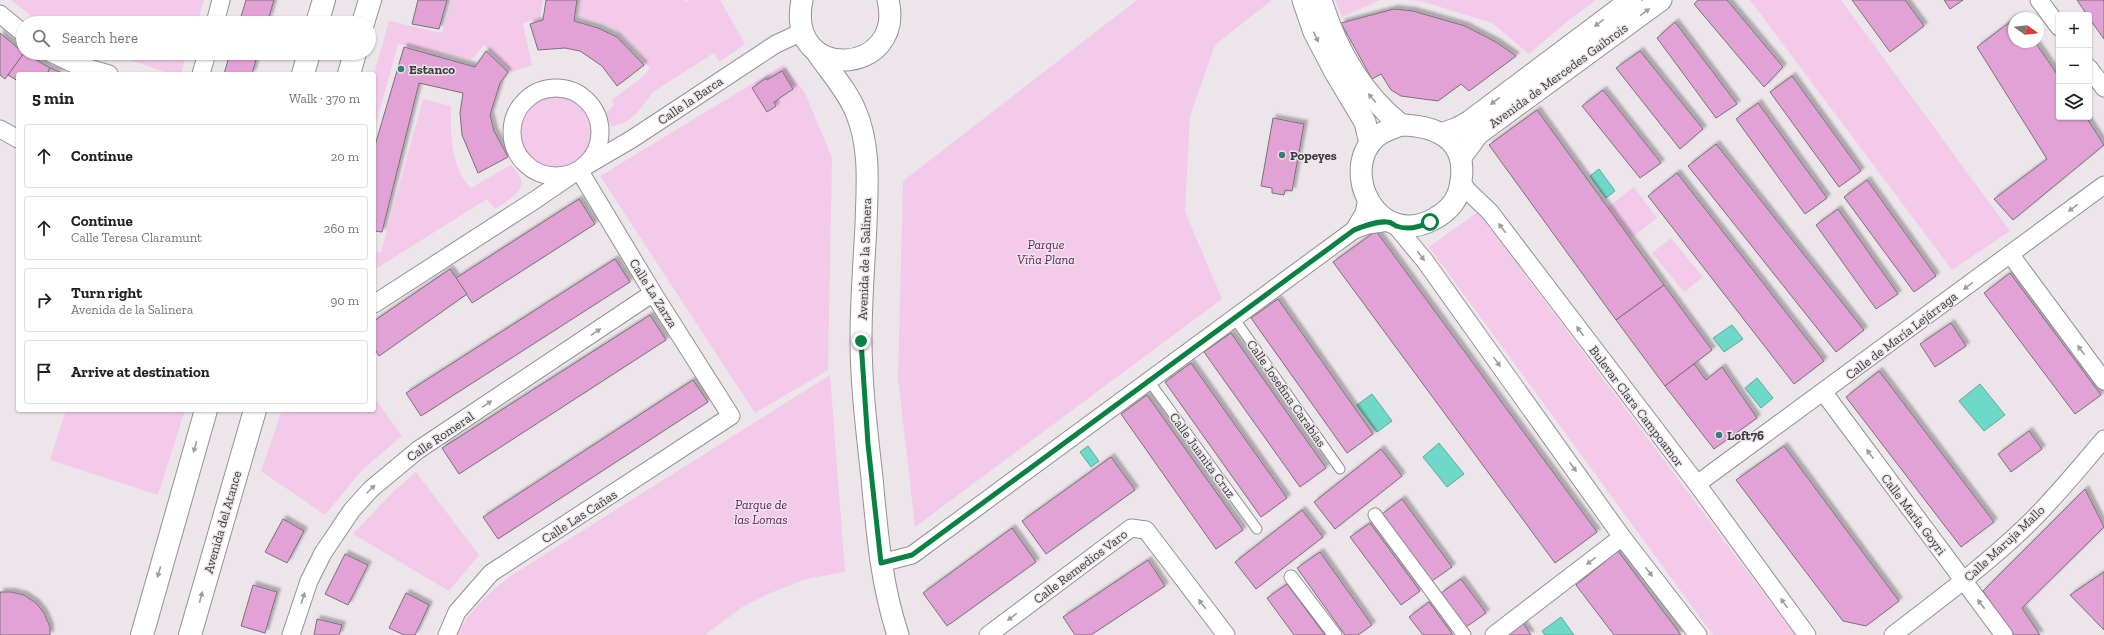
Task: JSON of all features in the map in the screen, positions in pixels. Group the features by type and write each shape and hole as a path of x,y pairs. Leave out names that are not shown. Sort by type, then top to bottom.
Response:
{"main road":[{"path":"319,16 324,0"},
{"path":"365,16 370,0"},
{"path":"304,72 307,60"},
{"path":"350,72 353,60"},
{"path":"142,635 205,412"},
{"name":"Avenida del Atance","path":"190,635 254,412"}],"street":[{"path":"217,16 221,0"},
{"path":"818,54 834,60 854,59 870,52 879,45 887,32 890,20 888,0"},
{"path":"1303,0 1314,32 1335,72 1365,122 1370,143"},
{"path":"1321,0 1329,25 1348,64 1369,95 1382,110 1401,125"},
{"name":"Avenida de Mercedes Gaibrois","path":"1441,134 1458,128 1470,121 1631,0"},
{"name":"Avenida de Mercedes Gaibrois","path":"1461,157 1478,134 1661,0"},
{"path":"2039,0 2056,23"},
{"path":"798,4 802,32"},
{"path":"0,14 16,27"},
{"name":"Avenida de la Salinera","path":"802,32 850,98 862,127 866,147 866,213 861,341 868,444 881,563 891,615 898,635"},
{"name":"Calle la Barca","path":"376,303 579,170 632,139 776,44 802,32"},
{"name":"Avenida de la Salinera","path":"850,98 848,82 854,59"},
{"path":"66,60 102,72"},
{"path":"201,72 204,60"},
{"path":"2092,72 2104,88"},
{"name":"Calle la Barca","path":"550,88 565,88 579,94 590,104 598,117 600,131 598,147 590,160 579,170 566,175 552,176 539,173 526,166 517,154 512,141 512,126 524,101 536,92 550,88"},
{"path":"881,563 912,555 1354,230 1368,225 1393,224 1421,226 1441,215 1458,195 1463,168 1461,157 1450,141 1441,134 1428,128 1401,125 1378,135 1370,143 1362,167 1362,183 1367,199 1393,224 1425,261 1622,537 1698,635"},
{"path":"0,128 16,138"},
{"path":"600,131 615,138 632,139"},
{"name":"Calle La Zarza","path":"579,170 653,293 732,416"},
{"path":"535,200 539,186 539,173"},
{"name":"Bulevar Clara Campoamor","path":"1461,182 1490,212 1697,484 1807,635"},
{"name":"Calle de María Lejárraga","path":"1697,484 1824,393 2104,185"},
{"path":"1354,230 1364,213 1367,199"},
{"path":"2010,254 2104,381"},
{"name":"Calle Romeral","path":"291,635 309,581 323,553 352,510 371,489 418,450 653,293"},
{"name":"Calle María Goyri","path":"1824,393 2004,635"},
{"path":"249,431 259,412"},
{"name":"Calle Las Cañas","path":"447,635 457,612 491,573 732,416"},
{"name":"Calle Maruja Mallo","path":"1893,635 1964,581 2023,529 2054,497 2104,439"},
{"path":"1375,515 1464,635"},
{"name":"Calle Remedios Varo","path":"988,635 1131,528 1146,530 1226,635"},
{"path":"1494,635 1622,537"},
{"path":"1291,577 1334,635"}],"lane":[{"name":"Calle Josefina Carabias","path":"1234,318 1340,469"},
{"name":"Calle Juanita Cruz","path":"1149,381 1257,529"}],"green space":[{"path":"11,0 204,0 199,16 31,16"},
{"path":"452,0 543,0 540,18 523,24 532,65 512,72 484,45 471,60 398,44 376,124 376,72 375,72 389,21 442,33"},
{"path":"581,0 684,0 686,2 688,0 720,0 745,44 719,62 714,53 653,92 637,113 627,121 612,127 604,115 614,105 612,100 640,79 650,69 636,48 621,34 604,24 579,17"},
{"name":"Parque Viña Plana","path":"1137,0 1272,0 1215,45 1190,116 1185,212 1222,299 915,527 898,378 903,181"},
{"path":"1335,0 1380,0 1342,17"},
{"path":"1412,0 1596,0 1570,19 1529,54 1492,23 1424,2"},
{"path":"1750,0 1841,0 2010,231 1952,270"},
{"path":"130,60 185,60 182,72 165,72"},
{"path":"783,65 805,93 832,158 828,370 755,413 600,176"},
{"path":"556,97 576,103 586,113 592,133 586,153 576,163 556,169 536,163 526,153 520,133 526,113 536,103"},
{"path":"423,99 451,106 453,150 459,171 464,180 471,188 511,165 518,173 521,180 519,191 495,209 487,199 376,269 376,253 381,252"},
{"path":"1634,187 1657,218 1631,238 1608,207"},
{"path":"1478,212 1795,635 1713,635 1429,247"},
{"path":"1671,238 1703,277 1684,292 1652,253"},
{"name":"Parque de las Lomas","path":"830,375 845,572 806,579 768,594 741,608 705,635 457,635 474,609 512,575"},
{"path":"376,400 402,436 362,470 325,515 261,471 281,412 376,412"},
{"path":"65,412 184,412 158,495 50,460"},
{"path":"416,472 479,555 449,591 353,534 393,492"}],"shaded area":[{"path":"1599,169 1615,191 1606,198 1590,176"},
{"path":"1732,325 1743,339 1724,352 1713,338"},
{"path":"1757,378 1773,398 1761,408 1745,388"},
{"path":"1980,384 2005,415 1984,431 1959,401"},
{"path":"1372,394 1392,421 1377,432 1357,405"},
{"path":"1439,443 1464,474 1447,487 1423,457"},
{"path":"1088,446 1099,461 1091,467 1080,452"},
{"path":"1561,617 1574,635 1545,635 1542,631"}],"building":[{"path":"246,0 274,0 269,16 241,16"},
{"path":"418,0 447,0 439,29 412,24"},
{"path":"546,0 577,0 574,21 598,28 617,37 644,65 617,86 602,66 580,51 565,48 538,50 530,24 543,20"},
{"path":"1698,0 1727,0 1783,67 1764,87 1694,4"},
{"path":"1852,0 1905,0 1924,26 1890,52"},
{"path":"1944,0 1963,0 1950,9"},
{"path":"2077,0 2104,0 2104,39 2092,22 2092,12 2085,12"},
{"path":"1394,9 1413,11 1465,26 1496,42 1516,56 1469,91 1461,84 1438,101 1401,96 1391,90 1381,74 1372,79 1341,23"},
{"path":"1675,22 1737,104 1716,118 1657,38"},
{"path":"2008,24 2008,48 2039,48 2056,73 2056,120 2088,120 2104,145 2013,220 1994,199 2047,159 1977,47"},
{"path":"0,33 16,46 16,60 19,60 5,79 0,75"},
{"path":"404,47 475,67 486,51 508,72 500,83 490,115 494,131 508,157 478,173 462,135 460,113 463,93 419,83 382,232 376,231 376,142"},
{"path":"1640,51 1703,129 1680,149 1616,68"},
{"path":"19,60 36,60 50,68 48,72 16,72 16,80 8,75"},
{"path":"228,60 256,60 253,72 225,72"},
{"path":"50,68 60,72 48,72"},
{"path":"782,71 793,89 774,102 776,106 767,112 752,88 766,78 767,80"},
{"path":"1792,76 1861,171 1839,187 1770,92"},
{"path":"1603,90 1661,163 1640,178 1582,106"},
{"path":"1758,103 1827,198 1805,214 1736,119"},
{"path":"1537,110 1664,285 1616,320 1489,145"},
{"name":"Popeyes","path":"1273,118 1304,124 1292,191 1285,190 1284,195 1272,193 1272,188 1261,186"},
{"path":"1716,144 1864,330 1836,352 1688,166"},
{"path":"1677,173 1824,361 1794,384 1648,196"},
{"path":"1867,180 1936,276 1914,292 1844,197"},
{"path":"579,199 595,224 472,303 456,278"},
{"path":"1838,209 1898,294 1876,309 1816,225"},
{"path":"1376,231 1597,532 1555,563 1333,262"},
{"path":"615,259 630,282 421,416 406,393"},
{"path":"450,269 467,294 379,356 376,351 376,320"},
{"path":"2010,273 2101,395 2075,414 1984,293"},
{"path":"1664,285 1712,350 1665,386 1616,320"},
{"path":"1278,299 1373,434 1347,453 1251,318"},
{"path":"650,315 666,340 459,474 442,448"},
{"path":"1951,323 1966,346 1935,367 1920,344"},
{"path":"1231,333 1326,468 1300,487 1204,352"},
{"path":"1191,363 1287,498 1261,517 1165,382"},
{"path":"1694,364 1706,380 1722,367 1757,418 1714,449 1665,386"},
{"path":"1879,371 1994,522 1961,547 1846,397"},
{"path":"693,380 708,402 498,539 483,517"},
{"path":"1147,395 1243,530 1216,549 1121,414"},
{"path":"2029,431 2042,449 2011,472 1998,454"},
{"path":"1784,446 1899,601 1866,626 1843,621 1736,480"},
{"path":"1381,449 1402,476 1335,529 1314,502"},
{"path":"1111,457 1135,490 1046,554 1022,521"},
{"path":"2085,489 2104,527 2022,608 2040,635 2014,635 1983,591"},
{"path":"1402,499 1452,567 1432,581 1382,514"},
{"path":"1302,510 1323,537 1256,589 1235,562"},
{"path":"283,519 304,531 287,563 265,552"},
{"path":"1370,523 1420,591 1401,605 1350,537"},
{"path":"1012,528 1036,562 947,626 923,593"},
{"path":"1618,551 1681,635 1614,635 1576,585"},
{"path":"1320,552 1372,625 1358,635 1345,635 1297,568"},
{"path":"345,554 368,565 348,605 325,594"},
{"path":"1148,560 1165,586 1091,635 1075,635 1063,617"},
{"path":"2104,572 2104,630 2070,595"},
{"path":"1461,579 1486,613 1466,627 1441,593"},
{"path":"1287,584 1325,635 1294,635 1267,598"},
{"path":"253,585 277,592 265,633 241,626"},
{"path":"0,592 11,592 24,595 36,603 44,613 50,627 50,635 0,635"},
{"path":"406,593 429,605 415,635 404,635 389,628"},
{"path":"1429,602 1453,635 1423,635 1409,617"},
{"path":"317,619 342,625 339,635 314,635"},
{"path":"1523,623 1531,635 1507,635"}],"place":[{"name":"Estanco","path":"401,69"},
{"name":"Popeyes","path":"1282,155"},
{"name":"Loft76","path":"1719,435"}],"route":[{"path":"861,341 868,444 881,563 912,555 1354,230 1378,223 1389,222 1396,226 1409,227 1421,226 1430,222"}]}
